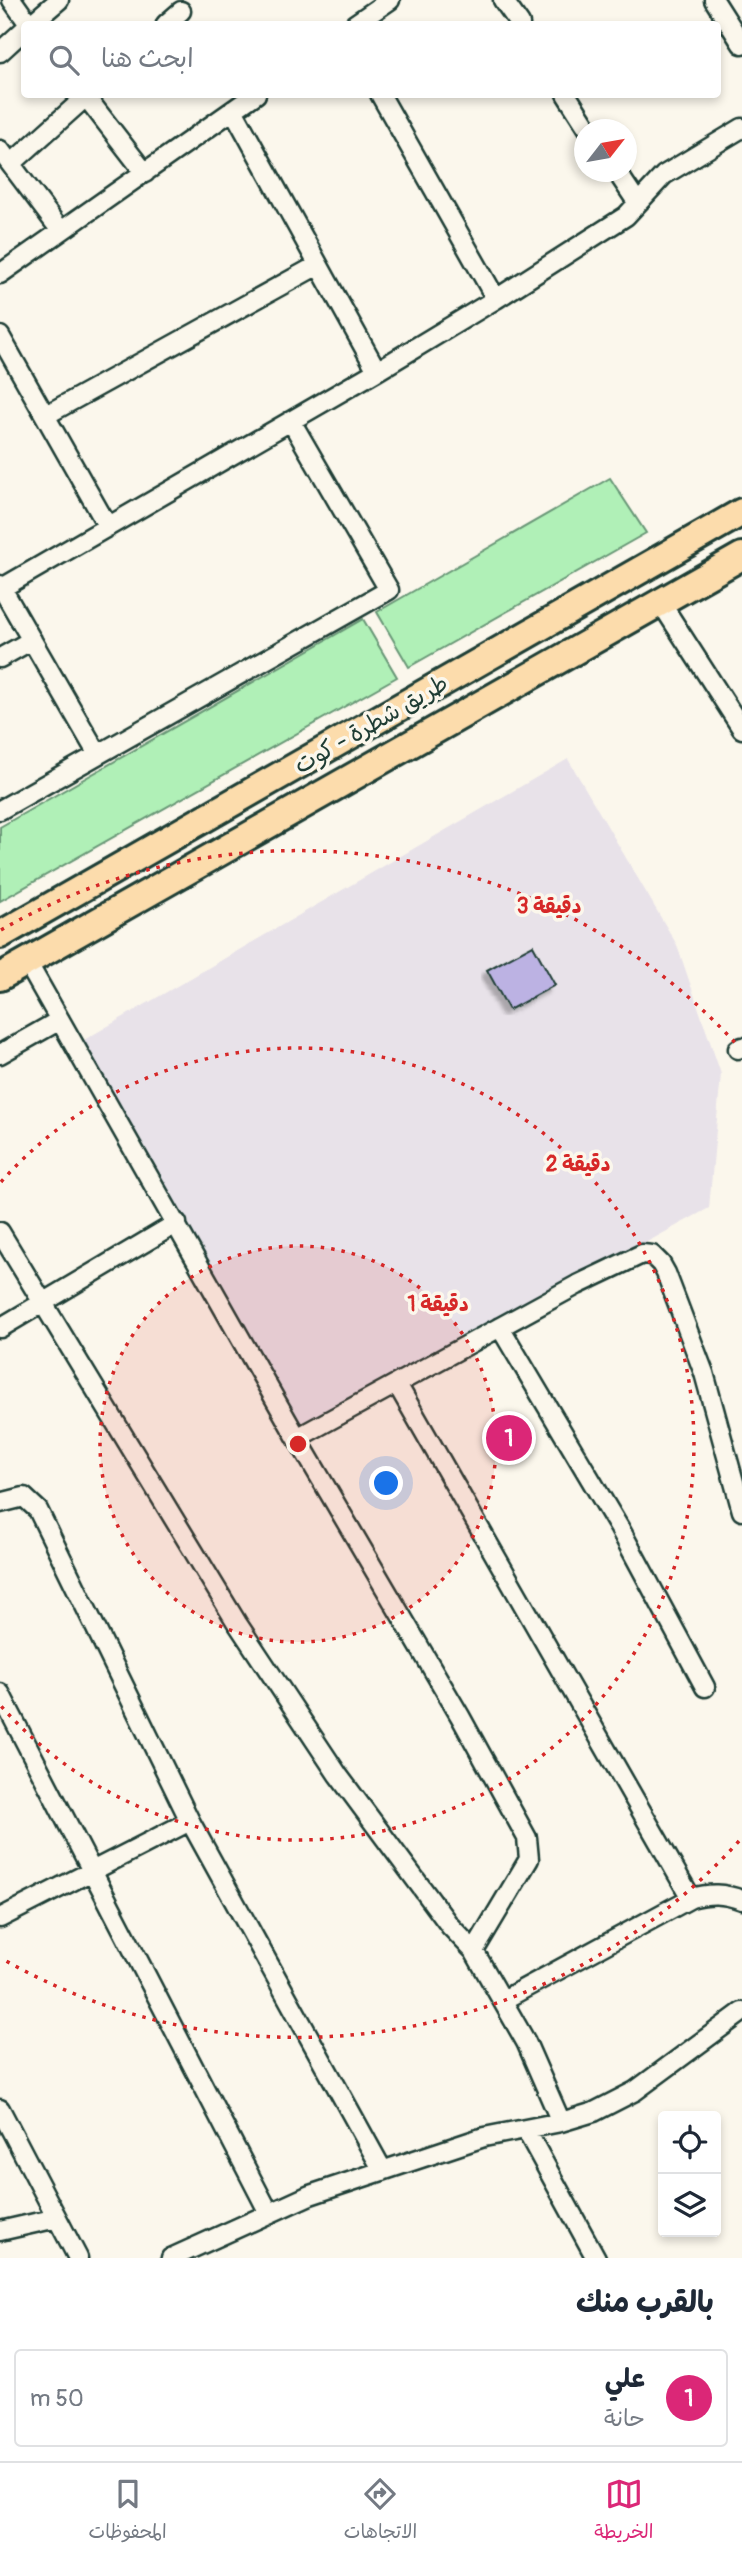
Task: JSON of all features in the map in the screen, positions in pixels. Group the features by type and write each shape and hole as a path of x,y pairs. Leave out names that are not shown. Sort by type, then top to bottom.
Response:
{"highway":[{"name":"طريق شطرة - كوت","path":"0,934 742,512"},
{"name":"طريق شطرة - كوت","path":"0,977 742,556"},
{"path":"44,911 61,943"}],"street":[{"path":"12,0 28,21"},
{"path":"34,21 59,0"},
{"path":"359,21 390,0"},
{"path":"503,0 518,21"},
{"path":"714,0 742,44"},
{"path":"169,21 181,11"},
{"path":"0,52 21,33"},
{"path":"11,164 83,98"},
{"path":"88,98 145,173"},
{"path":"0,274 250,98"},
{"path":"382,98 496,299"},
{"path":"569,98 582,119"},
{"path":"233,110 377,371"},
{"path":"97,753 1,586 108,527 496,299 626,216 664,175 742,128"},
{"path":"0,150 61,231"},
{"path":"624,182 637,202"},
{"path":"46,415 318,265"},
{"path":"0,336 108,527"},
{"path":"0,810 389,590 290,421"},
{"path":"661,603 742,729"},
{"path":"0,658 32,640"},
{"path":"27,962 297,1438 460,1716 527,1839 529,1859 474,1951"},
{"path":"0,1054 60,1020"},
{"path":"0,1328 177,1223"},
{"path":"0,1232 237,1623 338,1775 450,1926 474,1951 527,2042 561,2122"},
{"path":"297,1438 577,1285 642,1254 652,1255 666,1273 704,1373 742,1511"},
{"path":"500,1327 620,1529 705,1687"},
{"path":"397,1384 691,1898"},
{"path":"0,1503 24,1497 38,1510 190,1821 383,2171"},
{"path":"0,1693 269,2213"},
{"path":"0,1918 190,1821"},
{"path":"503,2000 691,1898 726,1894 742,1900"},
{"path":"171,2258 310,2195 484,2137 526,2130 594,2112 635,2091 742,2012"},
{"path":"0,2109 78,2258"},
{"path":"526,2130 596,2258"},
{"path":"0,2231 57,2218"}],"shaded area":[{"path":"568,759 677,945 721,1074 709,1208 302,1431 84,1040"}],"green space":[{"path":"610,478 646,533 409,667 377,612"},
{"path":"363,619 397,677 0,901 0,827"}],"building":[{"path":"533,945 555,985 509,1010 487,970"}],"place":[{"name":"علي","path":"509,1438"}]}
